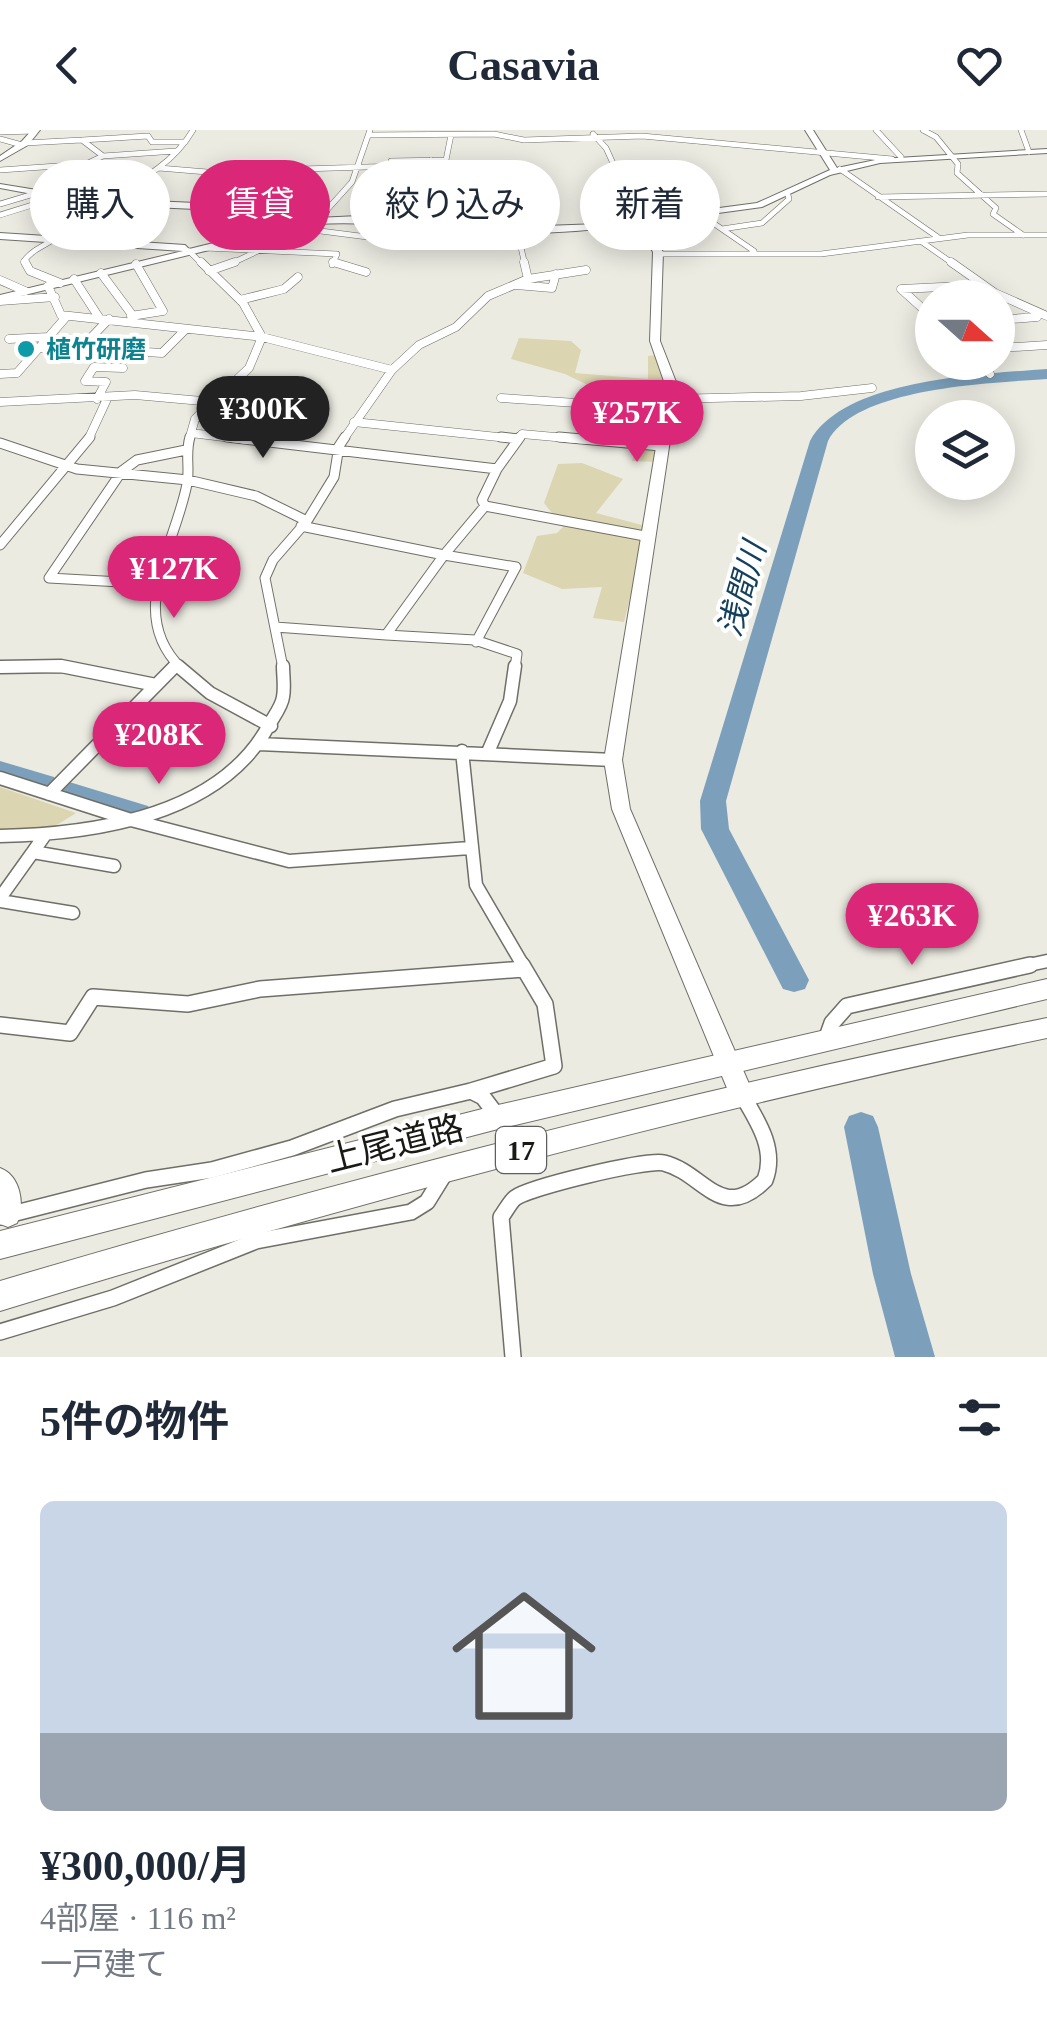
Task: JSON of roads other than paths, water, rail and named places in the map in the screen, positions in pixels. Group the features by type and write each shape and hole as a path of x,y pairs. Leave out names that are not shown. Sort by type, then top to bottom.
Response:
{"highway":[{"name":"上尾道路","path":"0,1244 498,1117 1047,989"},
{"name":"上尾道路","path":"0,1296 288,1210 741,1093 1039,1034"}],"street":[{"path":"0,134 35,130"},
{"path":"0,159 23,144 35,130"},
{"path":"167,160 193,130"},
{"path":"359,160 369,132 473,132 524,140 628,130"},
{"path":"810,130 823,154 838,170 939,238"},
{"path":"876,130 896,158"},
{"path":"922,130 936,138 958,164 957,173 996,208 993,214 1022,236"},
{"path":"1021,130 1029,152"},
{"path":"617,132 896,158 1047,151"},
{"path":"592,133 611,160"},
{"path":"0,134 23,144 148,136 152,142 185,142"},
{"path":"446,160 451,134"},
{"path":"82,140 103,156"},
{"path":"0,170 86,164 103,156 176,151"},
{"path":"720,211 759,205 838,170 896,158"},
{"path":"330,206 350,184"},
{"path":"0,186 30,192"},
{"path":"878,197 1047,194"},
{"path":"0,204 30,195"},
{"path":"722,229 770,220 789,199 788,195"},
{"path":"0,196 13,200"},
{"path":"0,215 30,206"},
{"path":"722,229 757,252"},
{"path":"658,254 820,254 939,238 1047,234"},
{"path":"0,236 30,238"},
{"path":"922,242 976,280"},
{"path":"33,250 24,261 30,271 54,284"},
{"path":"197,250 209,271 252,314 256,331 262,337"},
{"path":"0,299 197,250 338,254 332,265 366,272"},
{"path":"209,271 264,250"},
{"path":"521,250 528,279"},
{"path":"513,1357 501,1218 515,1198 655,1161 683,1170 720,1196 740,1198 759,1188 768,1173 770,1156 762,1131 741,1093 621,809 613,760 669,404 671,378 655,341 656,250"},
{"path":"81,348 107,319 163,311 136,264"},
{"path":"0,836 44,835 131,820 183,801 218,781 259,744 283,700 282,663 265,578 273,560 334,478 339,450 354,422 392,370 424,340 449,332 488,296 528,279 586,270"},
{"path":"101,273 132,316"},
{"path":"513,285 552,288 556,274"},
{"path":"240,300 284,290 298,277"},
{"path":"74,279 107,319"},
{"path":"0,280 25,292"},
{"path":"54,284 61,315 262,337 392,370"},
{"path":"915,288 900,289 915,303"},
{"path":"0,299 55,297"},
{"path":"1015,301 1044,316"},
{"path":"0,374 16,373 67,316"},
{"path":"1015,319 1044,316"},
{"path":"39,348 162,353 186,330"},
{"path":"9,339 49,337"},
{"path":"262,337 256,360 195,419 186,450 188,480 157,584 152,619 176,666 210,692 271,726"},
{"path":"1015,347 1047,346"},
{"path":"0,545 60,469 68,466 94,434 106,382 84,381 94,368 123,368"},
{"path":"501,398 669,404 872,388"},
{"path":"0,402 135,395 213,402"},
{"path":"354,422 661,446"},
{"path":"485,506 482,500 497,469 528,424"},
{"path":"191,433 497,469"},
{"path":"0,443 68,466 188,480 256,496 304,523 516,567 476,642"},
{"path":"157,584 49,578 121,474 137,460 186,450"},
{"path":"485,506 650,537"},
{"path":"386,635 485,506"},
{"path":"275,628 476,642 511,648 517,654 510,702 488,752"},
{"path":"0,667 60,666 156,686"},
{"path":"50,794 176,666"},
{"path":"259,744 613,760"},
{"path":"0,1179 6,1187 4,1216 146,1180 212,1170 292,1148 395,1109 554,1066 545,1004 476,885 462,751"},
{"path":"0,778 131,820 289,861 470,848"},
{"path":"44,835 0,899 72,913"},
{"path":"32,852 114,866"},
{"path":"826,1040 832,1023 847,1006 1047,961"},
{"path":"0,1025 70,1033 93,997 188,1004 260,989 524,968"},
{"path":"471,1091 483,1097 498,1117"},
{"path":"0,1332 113,1298 256,1241 411,1212 428,1202 447,1170"}],"waterway":[{"name":"浅間川","path":"794,980 715,829 713,801 819,441 832,421 874,401 935,387 1047,374"},
{"path":"0,769 45,783"},
{"path":"66,790 139,812"},
{"name":"浅間川","path":"861,1127 892,1274 915,1357"}],"place":[{"name":"植竹研磨","path":"26,349"}]}
